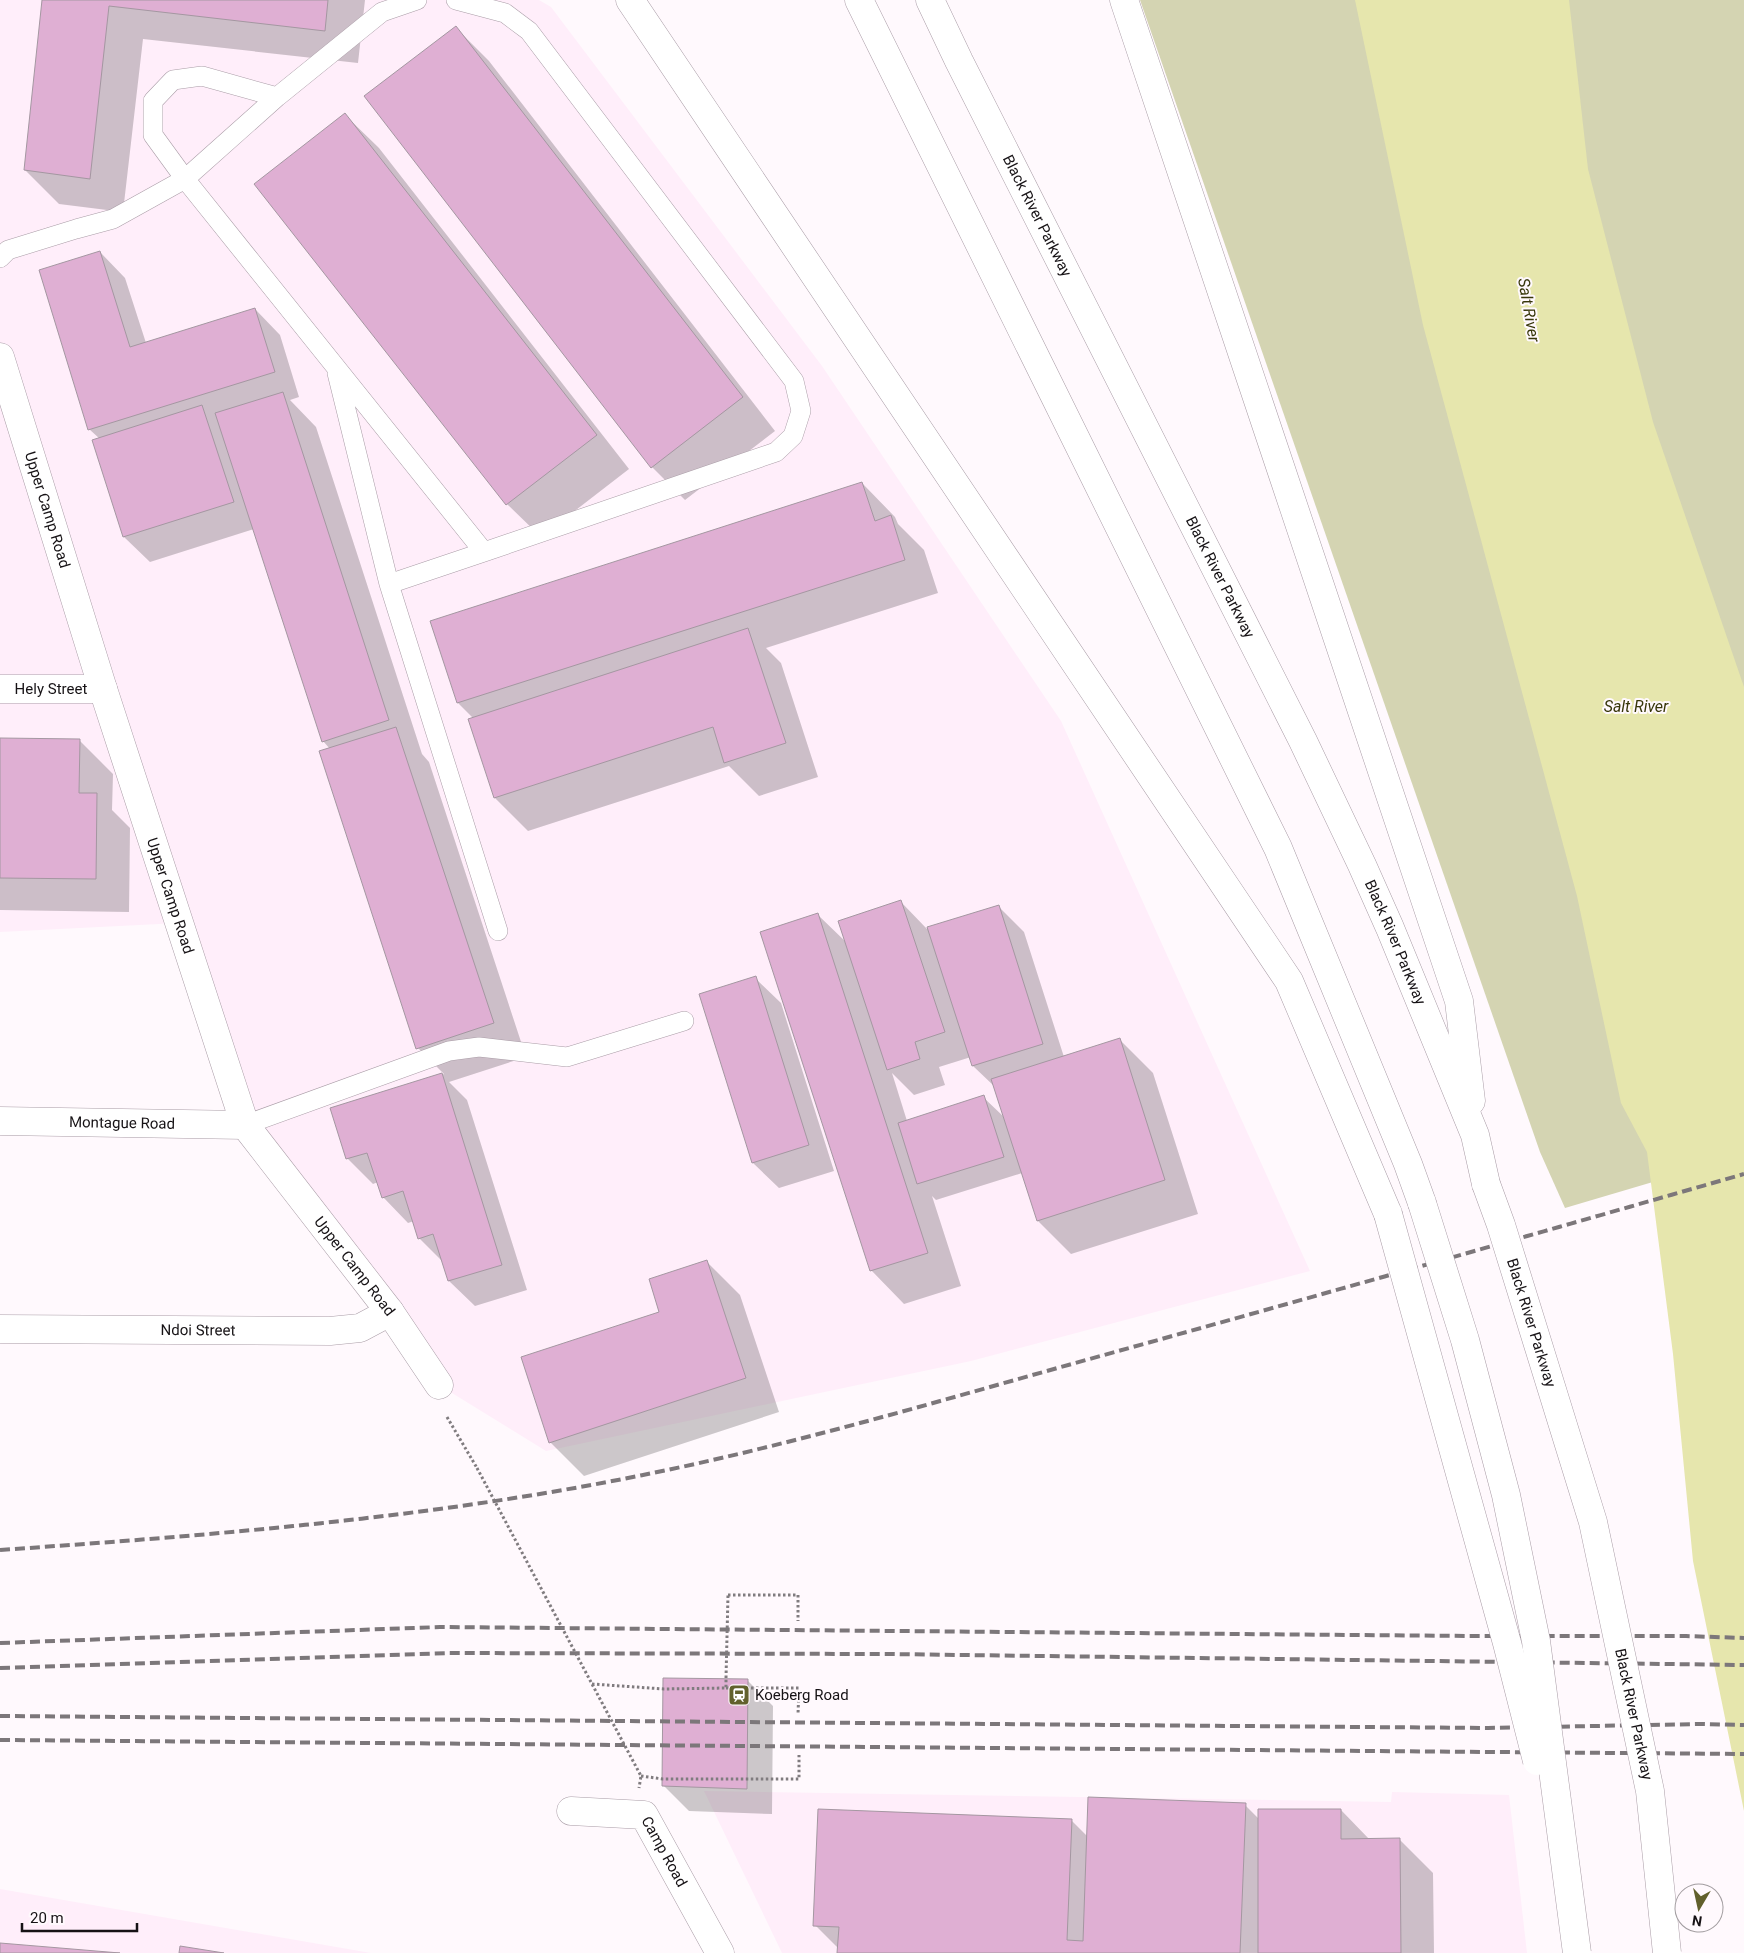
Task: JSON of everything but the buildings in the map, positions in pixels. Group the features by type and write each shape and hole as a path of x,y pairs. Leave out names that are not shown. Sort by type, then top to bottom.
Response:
{"main road":[{"path":"630,0 1289,980 1388,1214 1507,1643 1568,1878"},
{"path":"860,0 1278,848 1408,1164 1465,1340 1506,1495 1536,1640 1577,1953"},
{"name":"Black River Parkway","path":"930,0 959,61 1304,741 1390,928 1474,1135 1486,1184 1593,1522 1650,1791 1667,1953"},
{"path":"1124,0 1459,1001 1474,1135"},
{"name":"Upper Camp Road","path":"0,357 103,689 245,1125 390,1312 439,1385"},
{"name":"Hely Street","path":"0,690 103,689"},
{"name":"Montague Road","path":"0,1121 245,1125"},
{"name":"Ndoi Street","path":"0,1329 330,1331 360,1328 390,1312"},
{"name":"Camp Road","path":"571,1811 644,1815 720,1953"}],"lane":[{"path":"0,258 8,250 76,228 113,220 186,179 277,97 382,12 418,0"},
{"path":"389,584 776,452 793,436 801,410 794,381 529,31 505,13 456,0"},
{"path":"277,97 202,76 173,80 153,101 153,135 186,179 484,552"},
{"path":"336,367 389,584 498,931"},
{"path":"245,1125 448,1050 479,1047 567,1057 684,1021"}],"path":[{"path":"447,1416 477,1468 641,1776 639,1788"},
{"path":"726,1688 728,1595 798,1596 798,1621"},
{"path":"592,1684 664,1689 799,1688 798,1714"},
{"path":"641,1776 662,1779 799,1779 799,1755"}],"shaded area":[{"path":"0,0 539,0 551,7 822,366 1061,721 1310,1271 971,1361 546,1451 439,1385 245,1125 179,923 0,932"},
{"path":"1140,0 1744,0 1744,1155 1565,1208 1540,1152"},
{"path":"704,1791 1391,1802 1392,1792 1509,1795 1527,1953 782,1953"},
{"path":"0,1889 371,1953 0,1953"}],"water":[{"name":"Salt River","path":"1355,0 1569,0 1588,169 1653,422 1744,687 1744,1811 1693,1561 1673,1354 1647,1152 1621,1103 1577,896 1423,325"}],"railway":[{"path":"0,1550 242,1531 403,1514 563,1490 699,1463 921,1406 1744,1174"},
{"path":"0,1643 440,1627 1469,1636 1686,1636 1744,1638"},
{"path":"0,1668 449,1653 886,1654 1744,1665"},
{"path":"0,1716 1488,1728 1701,1724 1744,1725"},
{"path":"0,1740 1744,1754"}],"place":[{"name":"Koeberg Road","path":"739,1695"}]}
